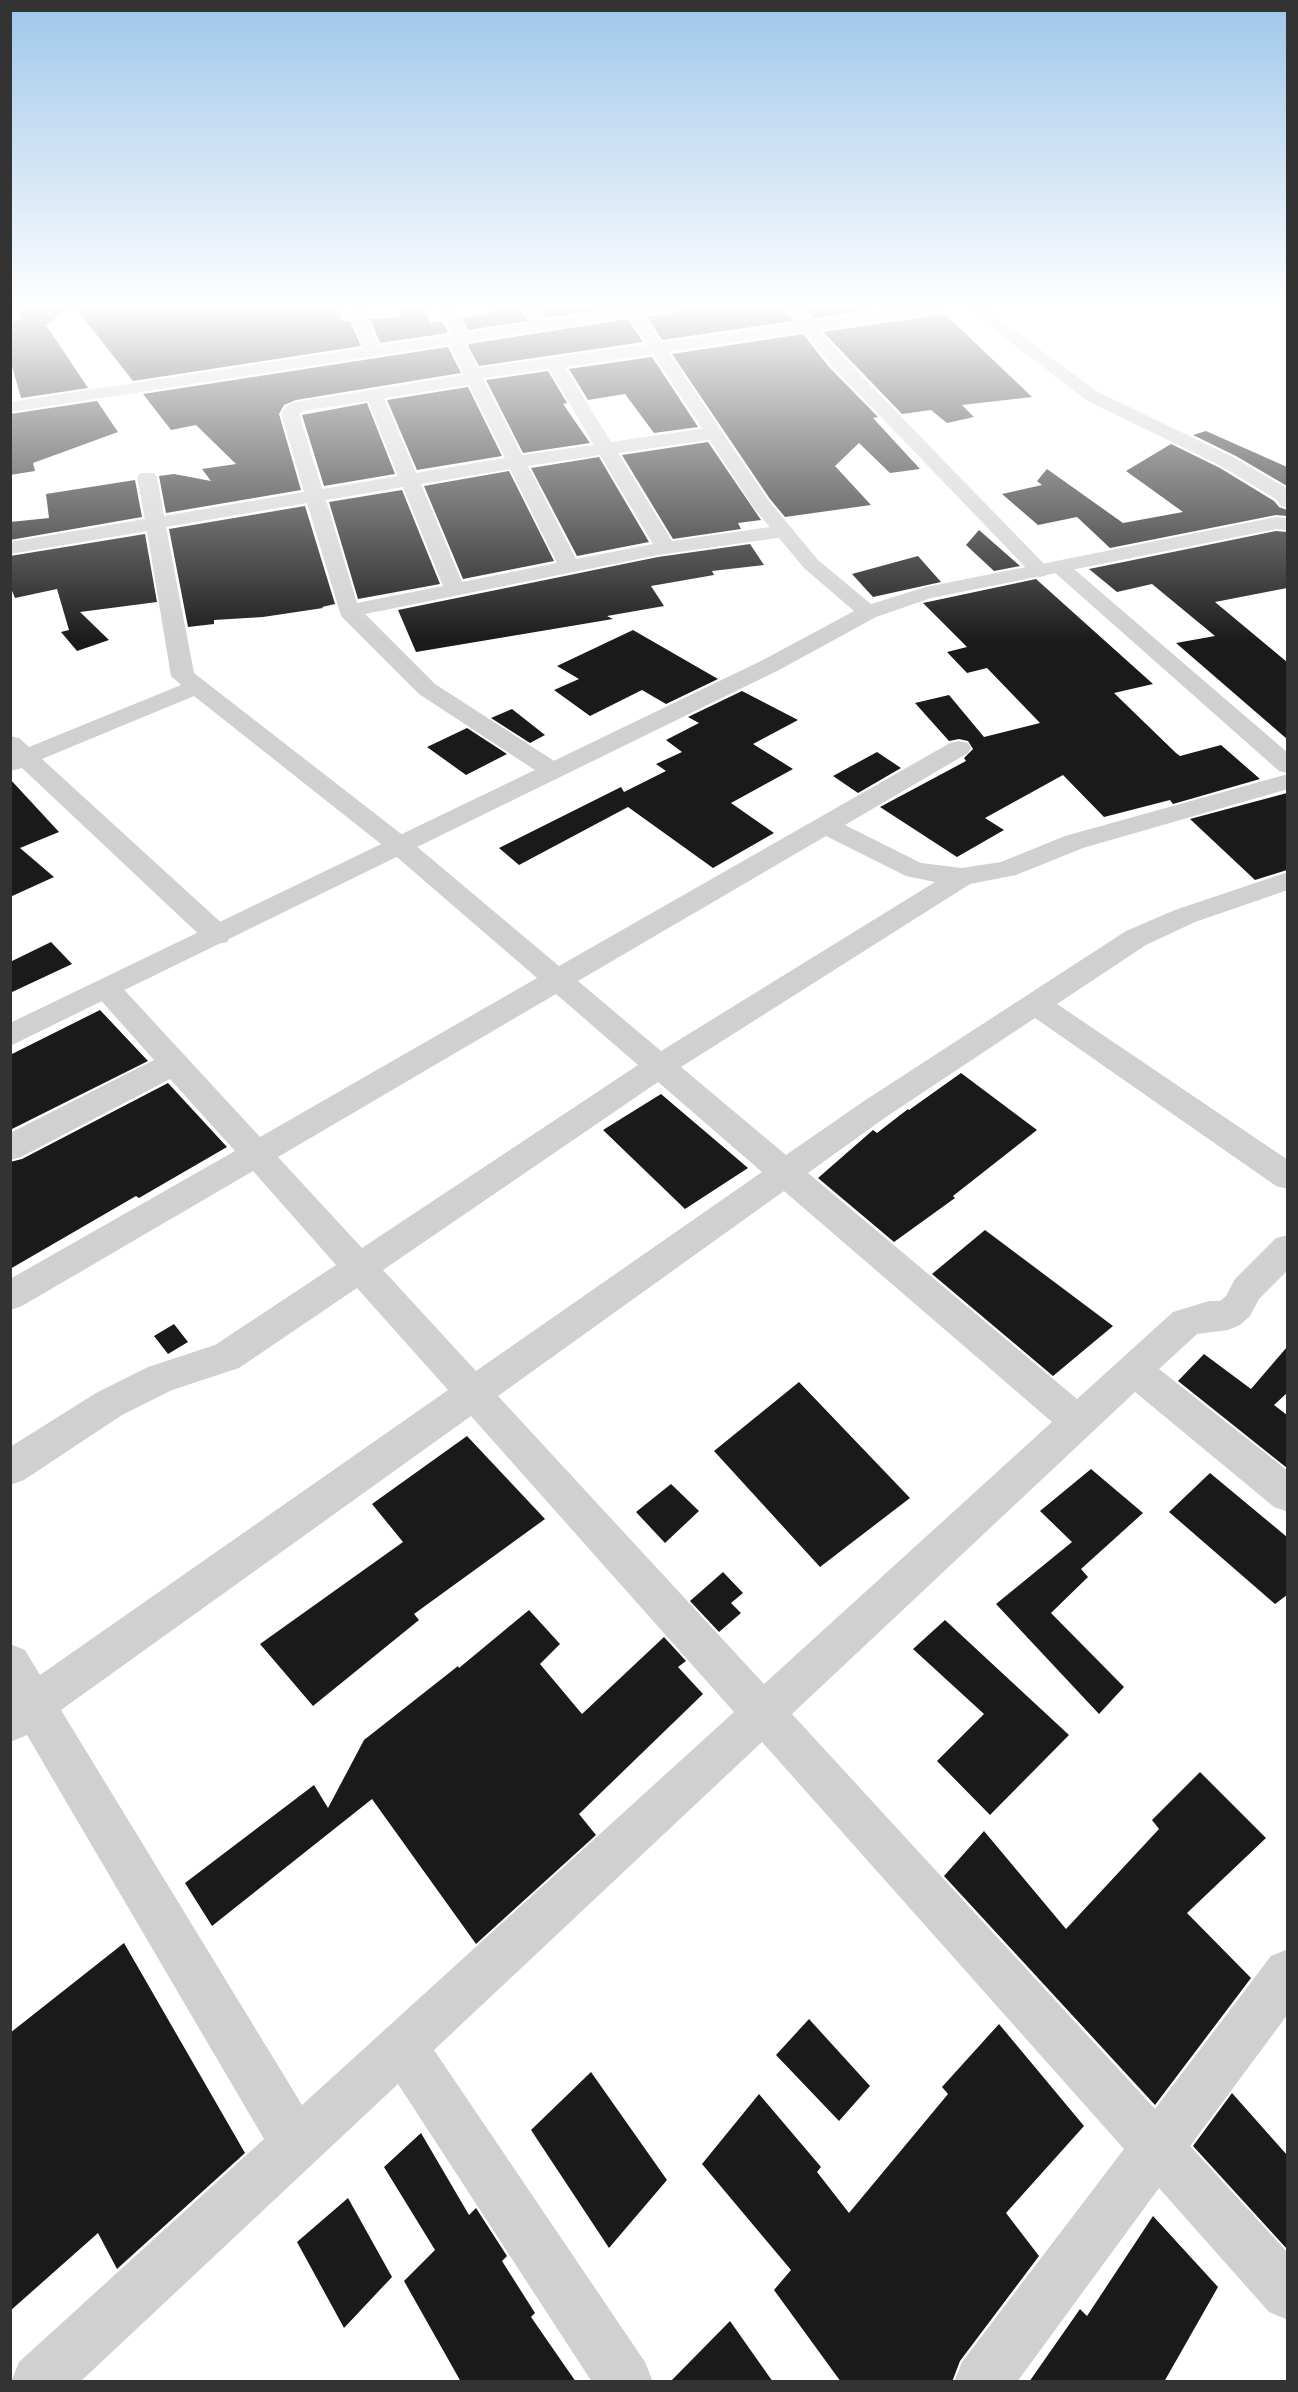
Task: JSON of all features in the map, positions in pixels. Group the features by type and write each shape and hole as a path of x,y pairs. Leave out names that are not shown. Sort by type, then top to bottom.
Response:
{"street":[{"path":"291,418 349,611 427,689 553,771"},
{"path":"383,418 454,590"},
{"path":"494,418 568,567"},
{"path":"587,418 666,548"},
{"path":"704,418 761,504 811,564 868,612"},
{"path":"895,418 1050,569 1287,766"},
{"path":"1137,418 1228,462 1283,495 1287,502"},
{"path":"10,548 516,462 714,433"},
{"path":"147,477 183,676 400,846 1078,1422"},
{"path":"10,1036 771,665 868,612 926,593 1276,524 1287,524"},
{"path":"349,611 666,548 784,531"},
{"path":"197,687 16,755 217,935"},
{"path":"10,1296 959,748"},
{"path":"825,825 915,870 962,877 1007,869 1074,842 1287,781"},
{"path":"10,1468 109,1404 160,1378 226,1357 358,1266 660,1066 962,877"},
{"path":"22,1713 875,1109 1136,938 1185,916 1287,880"},
{"path":"107,988 1287,2293"},
{"path":"1036,1004 1287,1177"},
{"path":"10,1148 175,1063"},
{"path":"39,2382 1186,1322 1209,1316 1228,1315 1238,1306 1247,1289 1287,1248"},
{"path":"1134,1370 1287,1495"},
{"path":"10,1665 22,1713 296,2144"},
{"path":"982,2382 1287,1973"},
{"path":"402,2046 625,2382"}],"building":[{"path":"10,418 108,418 118,432 33,463 35,471 10,475"},
{"path":"161,418 280,418 301,490 166,513 159,476 174,474 211,481 202,469 236,464 196,425 171,430"},
{"path":"303,418 373,418 395,474 324,486"},
{"path":"395,418 483,418 502,456 417,470"},
{"path":"505,418 572,418 590,443 523,453"},
{"path":"643,418 692,418 698,427 654,433"},
{"path":"715,418 875,418 873,418 920,469 890,473 859,443 835,466 871,505 785,517 770,499"},
{"path":"940,418 971,418 947,423"},
{"path":"1206,431 1287,467 1287,486 1236,456 1193,435"},
{"path":"708,442 761,520 738,523 741,529 673,539 622,455"},
{"path":"1171,444 1220,468 1274,501 1279,507 1287,510 1287,516 1276,515 1110,548 1077,517 1038,525 1002,494 1042,485 1037,481 1047,469 1123,523 1183,512 1126,471"},
{"path":"599,457 649,542 577,556 531,468"},
{"path":"509,471 554,561 463,579 424,486"},
{"path":"135,480 142,517 10,540 10,522 49,518 46,494"},
{"path":"402,490 440,584 358,599 329,502"},
{"path":"305,506 335,604 323,608 263,617 214,620 214,624 188,627 169,529"},
{"path":"979,530 1020,566 994,571 966,545"},
{"path":"1276,531 1287,532 1287,588 1215,602 1287,662 1287,739 1176,643 1215,636 1152,584 1117,592 1089,569"},
{"path":"145,534 157,602 80,612 109,640 77,651 61,632 69,630 57,589 15,598 10,586 10,556"},
{"path":"750,544 764,565 712,571 714,575 651,586 664,606 607,616 613,619 416,652 398,610 658,557"},
{"path":"918,556 941,582 873,597 852,574"},
{"path":"1036,579 1153,684 1114,693 1176,753 1180,756 1221,745 1260,779 1173,804 1170,800 1104,817 1063,775 985,818 1004,830 957,857 880,807 966,761 964,758 973,749 968,741 959,739 949,741 915,703 949,695 984,737 1040,723 987,668 967,673 947,652 967,647 923,603"},
{"path":"633,630 718,679 666,704 642,690 590,716 554,690 579,679 557,666"},
{"path":"742,691 798,720 753,744 793,769 731,803 774,833 713,868 628,807 519,865 499,848 621,787 624,792 666,771 656,764 682,752 666,740 699,723 688,717"},
{"path":"512,709 545,735 530,743 491,718"},
{"path":"467,728 507,754 466,775 427,747"},
{"path":"877,752 901,768 858,793 833,776"},
{"path":"10,779 59,832 20,848 54,877 10,897"},
{"path":"1287,793 1287,870 1255,880 1190,819"},
{"path":"51,942 72,964 10,993 10,962"},
{"path":"100,1010 148,1061 10,1130 10,1055"},
{"path":"961,1073 1037,1130 953,1196 955,1198 894,1242 818,1178 873,1130 877,1133"},
{"path":"168,1083 227,1147 139,1198 136,1196 10,1269 10,1162 22,1159"},
{"path":"661,1094 748,1168 685,1209 603,1130"},
{"path":"985,1230 1113,1326 1053,1376 932,1274"},
{"path":"174,1324 188,1342 168,1354 154,1336"},
{"path":"1287,1347 1287,1393 1274,1405 1287,1415 1287,1468 1178,1381 1204,1354 1251,1389"},
{"path":"799,1382 910,1498 820,1567 714,1451"},
{"path":"467,1436 545,1519 414,1614 419,1620 313,1706 260,1644 403,1542 372,1504"},
{"path":"1091,1469 1143,1513 1081,1569 1088,1577 1051,1613 1124,1687 1099,1714 996,1604 1072,1542 1040,1511"},
{"path":"1210,1473 1287,1537 1287,1595 1275,1604 1169,1512"},
{"path":"671,1484 699,1511 665,1543 636,1512"},
{"path":"723,1572 743,1593 731,1603 741,1613 719,1632 690,1601"},
{"path":"529,1610 560,1644 540,1664 582,1714 664,1637 686,1661 678,1667 703,1694 579,1814 596,1835 476,1944 372,1799 212,1926 185,1883 314,1785 328,1808 364,1740 458,1666 459,1668"},
{"path":"945,1620 1069,1735 990,1815 937,1761 984,1714 913,1649"},
{"path":"1200,1772 1266,1838 1187,1913 1251,1978 1155,2105 944,1876 984,1831 1066,1929 1159,1829 1152,1820"},
{"path":"124,1943 245,2153 117,2269 98,2233 10,2311 10,2033"},
{"path":"809,2019 870,2086 839,2121 776,2055"},
{"path":"999,2024 1084,2126 1006,2213 1039,2256 960,2361 952,2382 841,2382 774,2290 791,2270 702,2164 759,2094 821,2167 817,2172 849,2213 948,2094 942,2087"},
{"path":"591,2072 667,2180 609,2248 531,2130"},
{"path":"1232,2093 1287,2155 1287,2249 1193,2146"},
{"path":"421,2133 469,2215 476,2208 507,2256 502,2261 535,2313 531,2317 576,2382 461,2382 404,2281 435,2250 384,2167"},
{"path":"348,2198 392,2277 344,2328 297,2242"},
{"path":"1153,2216 1218,2287 1164,2382 1029,2382 1080,2309 1087,2316"},
{"path":"730,2321 773,2382 670,2382"}]}
